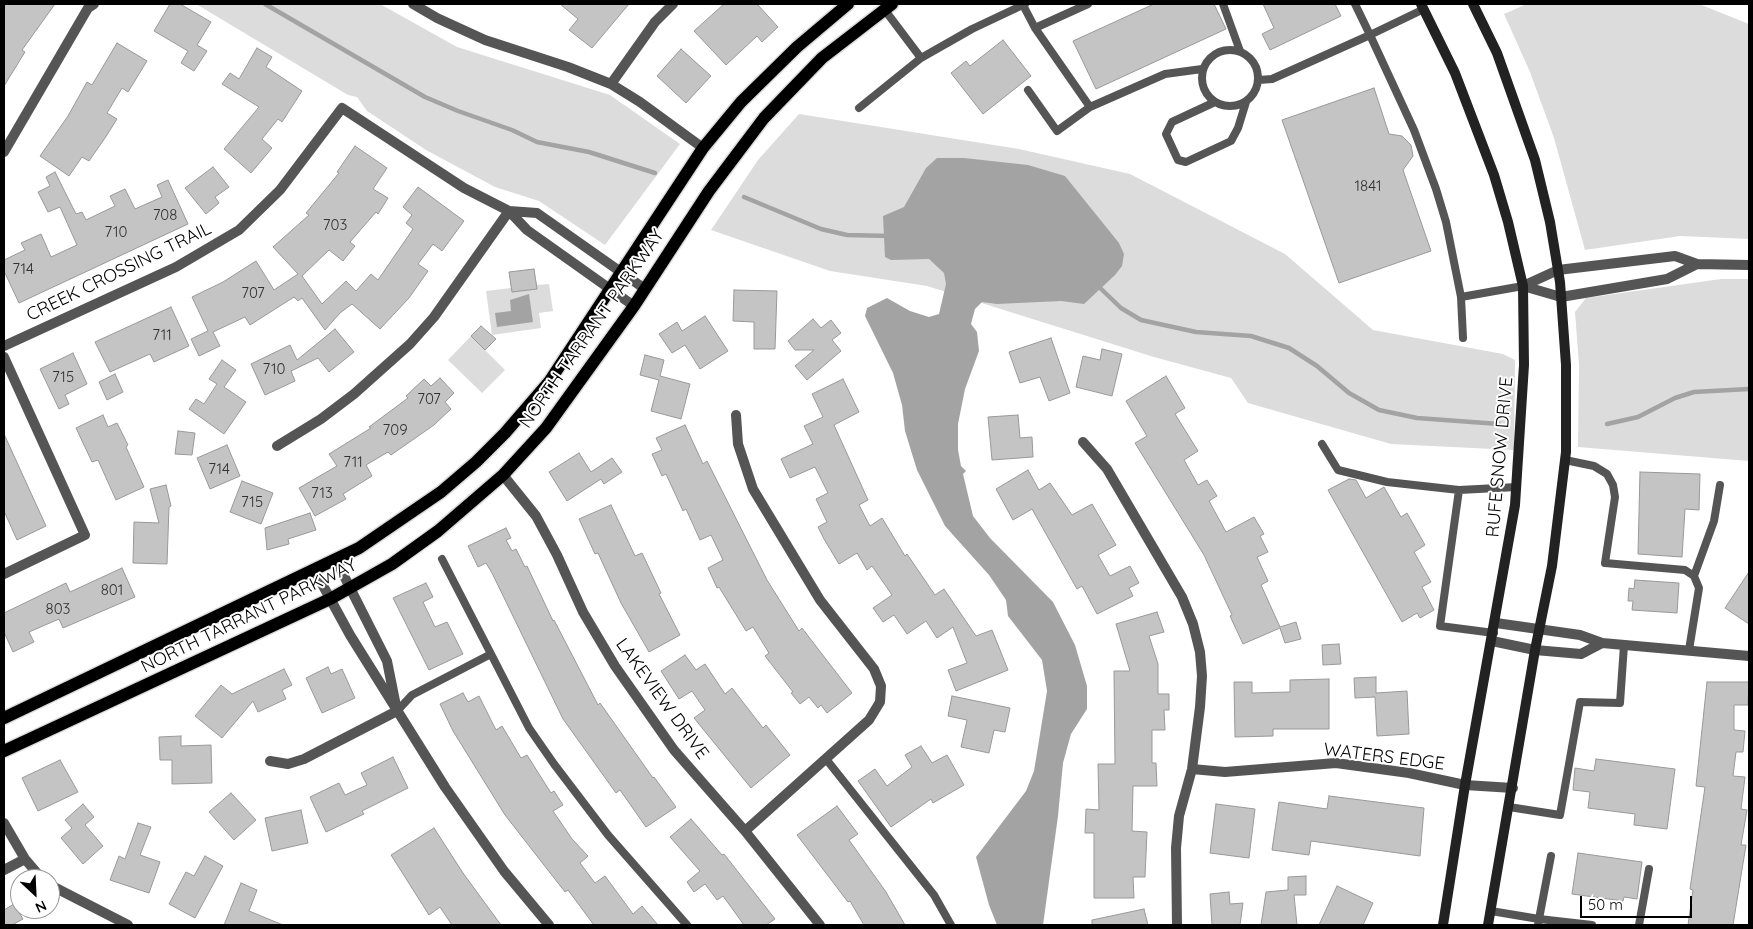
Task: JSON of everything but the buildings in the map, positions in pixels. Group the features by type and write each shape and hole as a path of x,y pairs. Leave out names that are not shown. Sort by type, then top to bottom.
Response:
{"main road":[{"name":"NORTH TARRANT PARKWAY","path":"4,718 360,548 405,519 476,462 505,433 548,382 703,148 741,102 797,47 848,4"},
{"path":"1473,4 1497,53 1535,160 1550,222 1558,270 1566,365 1565,460 1552,566 1535,650 1513,788 1488,925"},
{"name":"NORTH TARRANT PARKWAY","path":"4,751 330,600 392,564 438,531 503,475 546,428 634,306 709,191 764,118 822,58 885,6"},
{"name":"RUFE SNOW DRIVE","path":"1422,6 1455,73 1494,175 1508,222 1522,286 1524,365 1517,487 1496,622 1465,785 1443,925"}],"street":[{"path":"4,152 88,8 94,4"},
{"path":"611,84 655,22 673,4"},
{"path":"419,5 437,18 485,40 568,66 611,84 640,102 703,148"},
{"name":"CREEK CROSSING TRAIL","path":"4,346 176,267 239,230 280,190 342,108 464,188 508,211"},
{"path":"508,211 537,213 645,289"},
{"path":"508,211 527,230 634,306"},
{"path":"277,446 321,419 354,394 410,344 434,317 508,211"},
{"path":"1522,286 1558,270 1674,256 1697,264 1749,265"},
{"path":"1522,286 1561,297 1667,279 1697,264"},
{"path":"4,357 85,535 4,574"},
{"path":"736,414 738,444 753,489 820,600 874,669 880,686 880,702 877,711 869,720 745,832"},
{"path":"1083,442 1107,469 1182,597 1200,652 1202,676 1200,707 1192,769 1179,816 1175,877 1177,925"},
{"name":"LAKEVIEW DRIVE","path":"503,475 536,516 583,612 615,666 674,750 745,832 820,925"},
{"path":"336,560 388,661 397,711"},
{"path":"315,571 330,600 397,711 474,830 504,871 549,925"},
{"path":"1496,622 1580,635 1602,643 1749,656"},
{"path":"1493,637 1535,650 1581,654 1602,643"},
{"path":"270,761 288,764 304,759 397,711"},
{"name":"WATERS EDGE","path":"1192,769 1226,772 1336,763 1409,773 1465,785 1513,788"},
{"path":"4,823 25,860 33,869"},
{"path":"4,870 25,860"},
{"path":"60,892 128,925"}],"lane":[{"path":"859,108 921,58 963,34 1024,4 1035,28 1090,107"},
{"path":"1035,28 1088,4"},
{"path":"1223,4 1240,51"},
{"path":"1355,4 1414,130 1436,189 1446,222 1462,297 1463,338"},
{"path":"885,6 921,58"},
{"path":"1259,80 1272,79 1370,35 1422,6"},
{"path":"1225,49 1240,51 1255,62 1259,80 1255,92 1246,102 1236,106 1225,106 1215,102 1206,94 1201,82 1202,69 1211,56 1225,49"},
{"path":"1028,90 1056,132 1090,107 1165,74 1202,69"},
{"path":"1215,102 1172,122 1166,134 1178,160 1186,162 1230,141 1242,117 1246,102"},
{"path":"1462,297 1522,286"},
{"path":"1322,444 1338,470 1387,482 1459,490 1517,487"},
{"path":"1565,460 1594,466 1607,474 1613,485 1615,497 1605,563 1685,570 1694,576 1699,588 1689,650"},
{"path":"1694,576 1714,521 1720,485"},
{"path":"1459,490 1440,626 1493,637"},
{"path":"442,559 529,728 608,836 687,925"},
{"path":"1509,807 1560,815 1580,702 1620,704 1624,645"},
{"path":"397,711 406,699 419,690 490,654"},
{"path":"826,759 934,896 951,925"},
{"path":"1539,922 1551,856"},
{"path":"1639,925 1649,869"},
{"path":"1491,911 1539,922 1592,925"}],"shaded area":[{"path":"196,4 380,4 457,47 610,95 680,144 605,245 539,201 495,187 426,150 367,111 357,97 348,95"},
{"path":"1527,4 1699,4 1749,24 1749,239 1680,236 1585,250 1554,138 1530,72 1504,14"},
{"path":"799,114 1019,149 1130,174 1285,254 1373,330 1503,354 1515,360 1514,450 1391,444 1248,403 1231,378 1154,357 927,286 830,271 711,230 758,160"},
{"path":"937,158 964,158 1028,165 1065,176 1119,243 1124,254 1122,266 1115,275 1084,304 1061,301 997,304 982,302 975,309 971,324 977,332 979,351 965,389 958,424 958,450 961,466 966,471 963,474 973,516 990,538 1053,602 1075,645 1087,686 1087,709 1071,734 1063,763 1058,816 1043,925 997,925 989,905 976,857 1026,791 1034,771 1047,691 1042,660 1008,616 1006,600 989,575 945,526 917,470 905,431 902,405 893,373 865,316 867,308 887,298 910,311 929,317 939,314 946,284 944,273 929,259 891,260 885,257 883,216 904,207 926,168"},
{"path":"534,269 537,285 549,284 553,311 539,313 541,328 492,335 486,291 511,288 509,272"},
{"path":"1721,279 1749,279 1749,461 1578,447 1579,365 1575,312 1586,298"},
{"path":"529,294 533,322 497,327 495,313 511,311 510,300"},
{"path":"471,336 505,370 482,393 448,360"}],"waterway":[{"path":"265,4 425,97 512,130 537,142 589,152 655,173"},
{"path":"744,197 821,229 847,235 890,236"},
{"path":"1097,285 1121,308 1141,320 1196,332 1251,336 1289,348 1317,366 1349,393 1379,410 1417,418 1499,424"},
{"path":"1607,424 1638,417 1675,398 1694,392 1749,389"}]}
